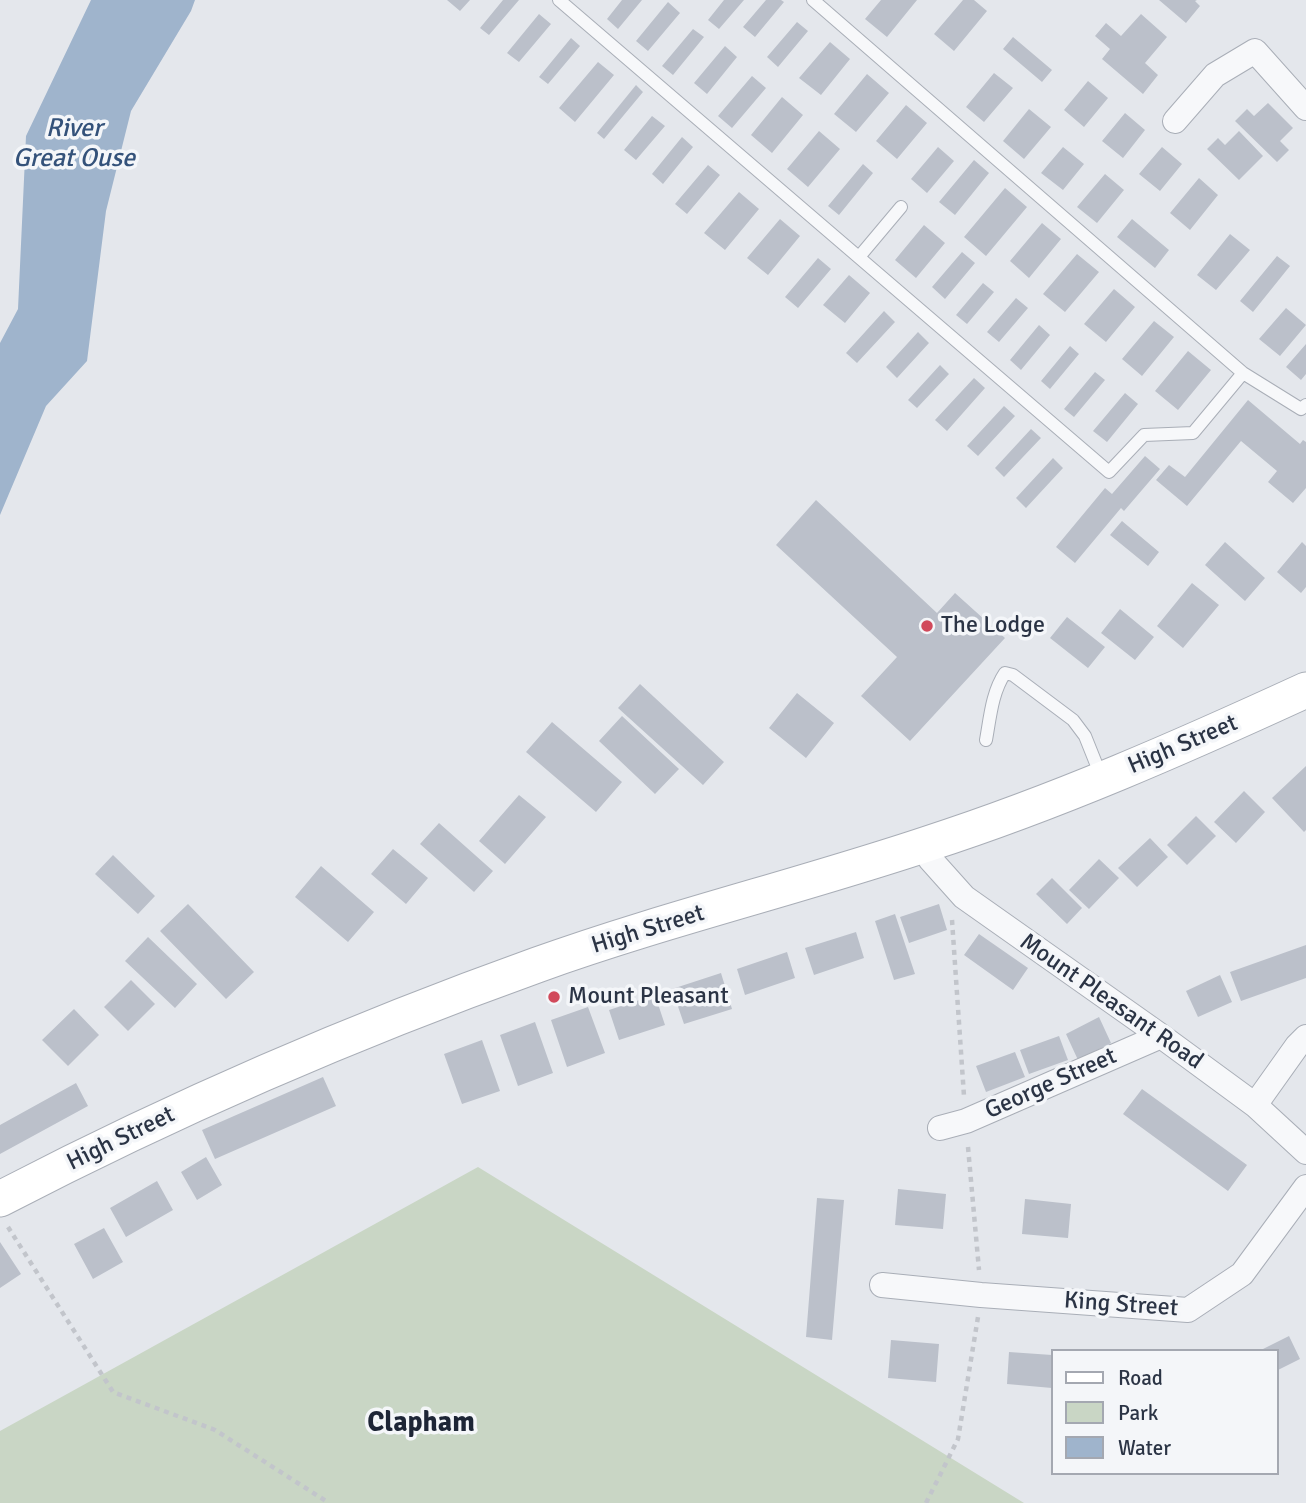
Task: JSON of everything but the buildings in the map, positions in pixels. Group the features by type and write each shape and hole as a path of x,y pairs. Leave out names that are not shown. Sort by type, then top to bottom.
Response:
{"street":[{"path":"1175,121 1214,75 1255,51 1306,108"},
{"name":"High Street","path":"4,1212 87,1153 185,1108 419,1009 540,964 927,845 1013,815 1213,733 1306,690"},
{"name":"Mount Pleasant Road","path":"927,845 930,859 964,897 1161,1035 1255,1105 1306,1152"},
{"name":"George Street","path":"940,1129 966,1121 1161,1035"},
{"path":"1255,1105 1306,1037"},
{"name":"King Street","path":"882,1285 1188,1310 1242,1274 1306,1187"}],"lane":[{"path":"559,0 1109,472 1144,435 1193,433 1243,373"},
{"path":"813,0 1243,373 1301,409 1306,405"},
{"path":"859,257 901,207"},
{"path":"986,740 995,693 1005,673 1013,674 1073,720 1085,736 1102,780"}],"path":[{"path":"926,1503 958,1439 981,1295 951,908"},
{"path":"4,1212 113,1392 215,1430 329,1503"}],"green space":[{"path":"478,1167 1024,1503 0,1503 0,1431"}],"water":[{"name":"River Great Ouse","path":"91,0 195,0 131,111 106,211 87,361 46,406 0,515 0,343 18,309 26,136"}],"place":[{"name":"The Lodge","path":"927,626"},
{"name":"Mount Pleasant","path":"554,997"}],"district":[{"name":"Clapham","path":"421,1424"}]}
